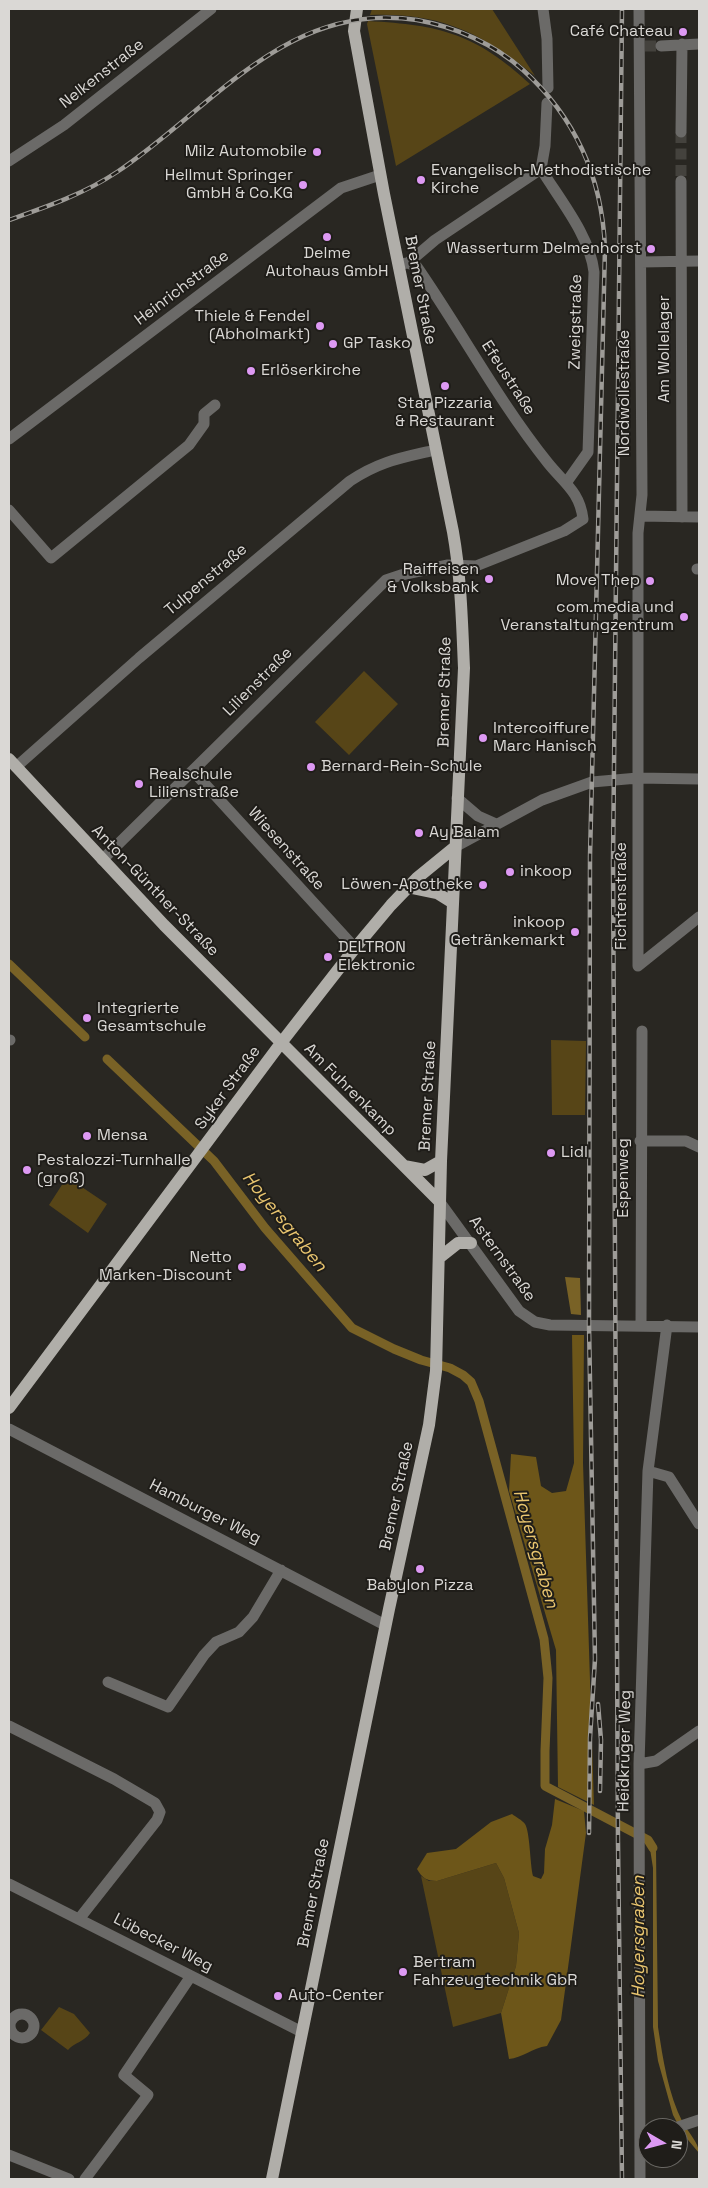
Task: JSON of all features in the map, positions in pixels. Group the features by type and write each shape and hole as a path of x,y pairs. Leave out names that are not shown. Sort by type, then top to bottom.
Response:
{"main road":[{"name":"Bremer Straße","path":"272,2179 385,1626 429,1424 437,1366 439,1201 464,668 459,565 435,450 403,263 380,174 354,31 357,9"},
{"name":"Anton-Günther-Straße","path":"13,763 102,860 281,1043"},
{"name":"Syker Straße","path":"9,1408 354,948 429,867 455,847"},
{"path":"408,888 436,893 453,903"},
{"name":"Am Fuhrenkamp","path":"281,1043 439,1201"},
{"path":"402,1165 425,1170 441,1161"},
{"path":"439,1258 458,1243 471,1243"}],"street":[{"name":"Nelkenstraße","path":"9,161 64,125 211,9"},
{"path":"543,9 547,39 548,88"},
{"name":"Nordwollestraße","path":"638,778 640,516 642,495 642,46 639,9"},
{"path":"681,132 682,44"},
{"path":"661,46 699,44"},
{"path":"403,263 540,169 545,146 546,103"},
{"name":"Zweigstraße","path":"540,169 583,235 593,260 594,272 588,452 566,483"},
{"name":"Heinrichstraße","path":"9,439 342,188 380,174"},
{"name":"Am Wollelager","path":"681,181 682,517"},
{"path":"641,262 699,261"},
{"name":"Efeustraße","path":"403,263 417,268 522,431 578,495 583,519"},
{"path":"9,510 51,558 189,445 204,424 204,414 215,405"},
{"name":"Tulpenstraße","path":"13,763 350,481 367,470 387,461 435,450"},
{"path":"640,516 699,517"},
{"name":"Lilienstraße","path":"102,860 386,580 448,565 476,566 564,531 583,519"},
{"name":"Wiesenstraße","path":"193,771 354,948"},
{"path":"455,847 496,824 570,789 602,780 638,778 699,779"},
{"name":"Fichtenstraße","path":"638,778 638,966 699,917"},
{"path":"457,798 478,816 496,824"},
{"name":"Espenweg","path":"641,1325 640,1140 642,1031"},
{"path":"640,1140 686,1141 699,1147"},
{"name":"Asternstraße","path":"439,1201 519,1311 528,1320 550,1325 667,1325 699,1327"},
{"name":"Heidkruger Weg","path":"644,2118 639,1764 648,1471 667,1325"},
{"name":"Hamburger Weg","path":"9,1429 385,1626"},
{"path":"648,1471 669,1477 699,1524"},
{"path":"108,1682 168,1708 204,1655 216,1642 239,1632 254,1617 281,1570"},
{"path":"9,1726 114,1779 155,1803 160,1812 157,1820 79,1919"},
{"path":"639,1764 656,1760 699,1731"},
{"name":"Lübecker Weg","path":"9,1884 302,2032"},
{"path":"85,2179 148,2095 124,2075 191,1976"},
{"path":"9,2155 70,2179"}],"shaded area":[{"path":"372,9 492,9 535,76 497,48 459,28 418,17 370,15"},
{"path":"368,21 417,26 456,35 492,54 511,67 530,84 396,166 367,24"},
{"path":"364,671 398,704 349,755 315,722"},
{"path":"551,1040 586,1041 585,1115 552,1115"},
{"path":"67,1177 107,1204 88,1233 49,1205"},
{"path":"565,1277 580,1278 581,1315 571,1314"},
{"path":"572,1335 584,1335 583,1463 594,1805 558,1787 556,1650 509,1491 511,1454 536,1457 541,1486 552,1493 566,1491 574,1463"},
{"path":"555,1799 584,1811 586,1833 561,2020 547,2046 509,2059 501,2013 516,1966 519,1933 504,1878 496,1863 437,1881 425,1878 417,1869 427,1853 456,1849 491,1822 512,1814 521,1820 527,1828 533,1876 541,1879 544,1873 545,1849 552,1825"},
{"path":"648,1836 656,1849 658,2027 667,2076 673,2100 681,2118 675,2118 673,2115 658,2061 653,2027 653,1868"},
{"path":"496,1863 504,1878 519,1933 516,1966 501,2013 453,2027 421,1876 429,1881 437,1881"},
{"path":"59,2007 74,2014 90,2033 68,2050 41,2030"},
{"path":"688,2130 699,2149 699,2153 688,2140"}],"waterway":[{"name":"Hoyersgraben","path":"9,964 85,1037"},
{"name":"Hoyersgraben","path":"107,1059 214,1161 265,1228 352,1328 394,1349 421,1360 450,1368 471,1382 479,1401 544,1639 548,1678 545,1786 648,1840 653,1848"}],"tunnel":[{"path":"645,46 661,46"},
{"path":"681,132 681,181"}],"railway":[{"path":"622,9 613,861 618,1842 622,2179"},
{"path":"9,220 51,205 117,172 254,65 290,42 329,26 371,18 417,20 432,23 460,32 500,52 523,70 557,108 582,150 591,173 603,222 605,248 590,856 589,1325 595,1659 590,1738 589,1833"},
{"path":"598,1704 601,1740 600,1791"}],"place":[{"name":"Café Chateau","path":"683,32"},
{"name":"Milz Automobile","path":"317,152"},
{"name":"Evangelisch-Methodistische Kirche","path":"421,180"},
{"name":"Hellmut Springer GmbH & Co.KG","path":"303,185"},
{"name":"Delme Autohaus GmbH","path":"327,237"},
{"name":"Wasserturm Delmenhorst","path":"651,249"},
{"name":"Thiele & Fendel (Abholmarkt)","path":"320,326"},
{"name":"GP Tasko","path":"333,344"},
{"name":"Erlöserkirche","path":"251,371"},
{"name":"Star Pizzaria & Restaurant","path":"445,386"},
{"name":"Raiffeisen & Volksbank","path":"489,579"},
{"name":"Move Thep","path":"650,581"},
{"name":"com.media und Veranstaltungzentrum","path":"684,617"},
{"name":"Intercoiffure Marc Hanisch","path":"483,738"},
{"name":"Bernard-Rein-Schule","path":"311,767"},
{"name":"Realschule Lilienstraße","path":"139,784"},
{"name":"Ay Balam","path":"419,833"},
{"name":"inkoop","path":"510,872"},
{"name":"Löwen-Apotheke","path":"483,885"},
{"name":"inkoop Getränkemarkt","path":"575,932"},
{"name":"DELTRON Elektronic","path":"328,957"},
{"name":"Integrierte Gesamtschule","path":"87,1018"},
{"name":"Mensa","path":"87,1136"},
{"name":"Lidl","path":"551,1153"},
{"name":"Pestalozzi-Turnhalle (groß)","path":"27,1170"},
{"name":"Netto Marken-Discount","path":"242,1267"},
{"name":"Babylon Pizza","path":"420,1569"},
{"name":"Bertram Fahrzeugtechnik GbR","path":"403,1972"},
{"name":"Auto-Center","path":"278,1996"}]}
